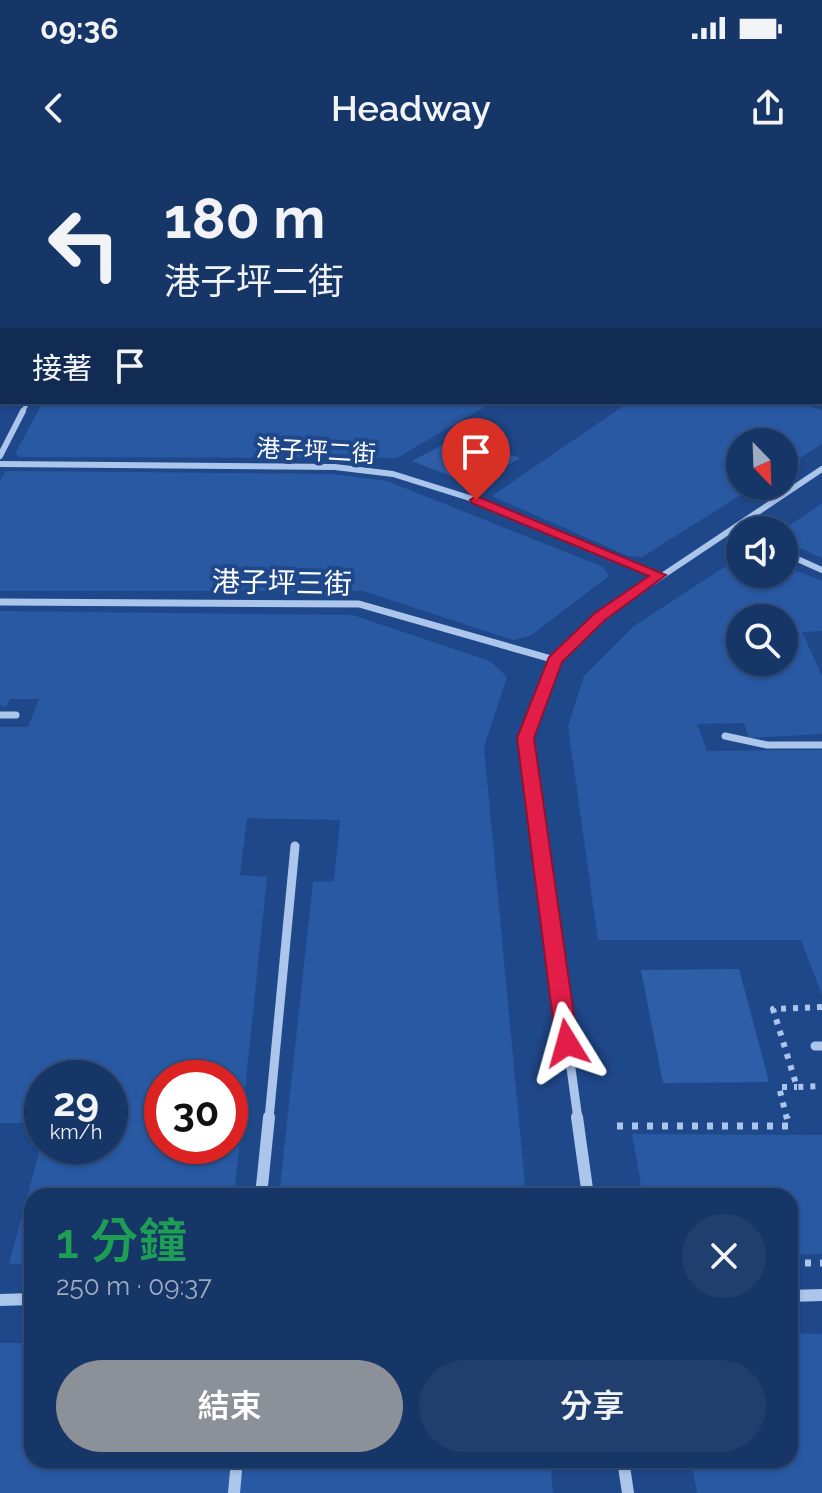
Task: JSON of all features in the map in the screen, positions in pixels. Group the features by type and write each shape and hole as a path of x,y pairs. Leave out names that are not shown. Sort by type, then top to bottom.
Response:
{"street":[{"path":"0,456 27,404"},
{"name":"港子坪二街","path":"0,464 335,467 393,474 476,500 659,575"},
{"path":"758,516 822,469"},
{"path":"587,1188 526,738 555,660 600,616 659,575 726,538"},
{"path":"798,559 822,570"},
{"name":"港子坪三街","path":"0,602 359,604 555,660"},
{"path":"0,715 16,715"},
{"path":"725,736 767,745 822,745"},
{"path":"262,1188 295,846"},
{"path":"798,1296 822,1295"},
{"path":"0,1300 24,1299"},
{"path":"234,1493 236,1468"},
{"path":"624,1468 628,1493"}],"path":[{"path":"797,1087 773,1009 822,1007"},
{"path":"617,1126 789,1126 779,1087 822,1086"},
{"path":"798,1263 822,1263"}],"shaded area":[{"path":"42,404 490,404 397,458 20,457 15,454"},
{"path":"626,404 802,404 822,410 822,444 798,459 798,428 726,428 726,500 733,500 642,557 628,556 492,496"},
{"path":"6,471 332,474 387,481 603,567 609,576 530,636 513,640 363,591 0,591 0,481"},
{"path":"822,503 822,558 798,547 798,520"},
{"path":"726,566 726,588 798,588 798,572 822,581 822,631 802,632 822,676 822,734 749,738 744,723 697,724 707,751 822,750 822,995 801,940 598,940 568,726 584,676 634,626"},
{"path":"0,611 353,615 490,661 507,677 484,747 525,1188 280,1188 313,882 334,881 340,820 247,818 240,875 267,877 248,1061 144,1060 144,1164 237,1164 235,1188 30,1188 36,1164 128,1164 128,1060 24,1060 24,1123 0,1123 0,727 28,727 39,699 10,699 6,707 0,706"},
{"path":"632,1134 822,1135 822,1254 798,1255 798,1188 642,1188"},
{"path":"24,1209 24,1263 9,1264"},
{"path":"798,1333 822,1334 822,1493 697,1493 692,1468 798,1468"},
{"path":"0,1343 24,1343 24,1468 551,1468 553,1493 0,1493"}],"building":[{"path":"459,436 520,458 473,485 412,461"},
{"path":"739,969 769,1082 663,1083 641,970"}],"route":[{"path":"476,500 659,575 600,616 555,660 526,738 567,1043"}]}
